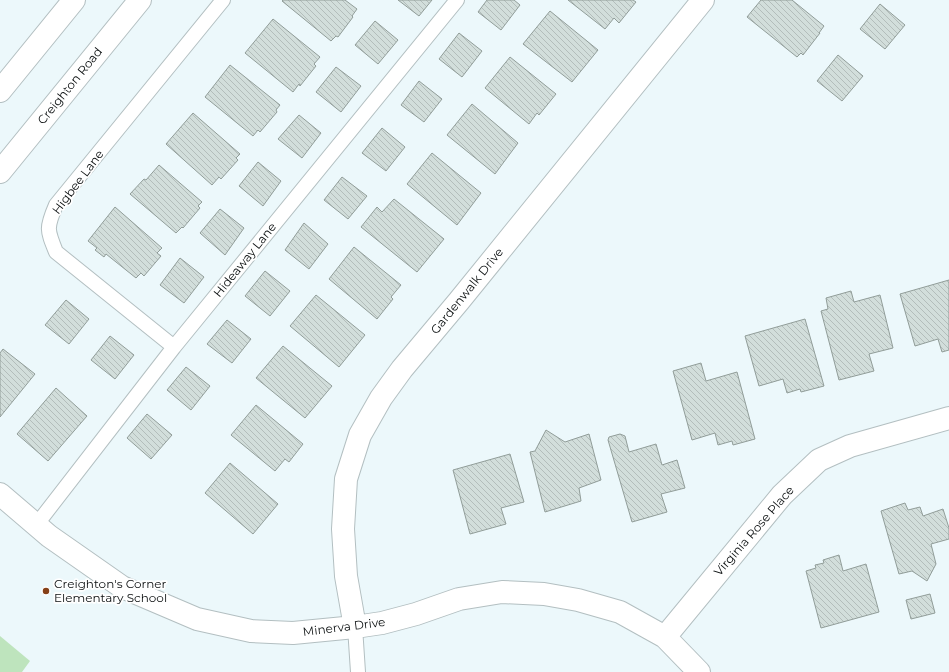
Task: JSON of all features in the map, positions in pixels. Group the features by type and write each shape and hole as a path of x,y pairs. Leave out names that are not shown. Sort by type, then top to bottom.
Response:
{"street":[{"path":"0,91 74,0"},
{"name":"Creighton Road","path":"0,172 140,0"},
{"name":"Gardenwalk Drive","path":"355,627 346,576 343,529 346,479 360,435 381,398 402,369 703,0"},
{"name":"Virginia Rose Place","path":"665,637 782,495 819,460 850,446 949,418"},
{"name":"Minerva Drive","path":"0,494 37,524 49,536 122,587 197,619 251,631 293,633 382,623 416,614 459,599 502,592 544,594 578,600 620,612 665,637 699,672"}],"lane":[{"name":"Higbee Lane","path":"174,347 56,252 49,235 49,221 56,205 223,0"},
{"name":"Hideaway Lane","path":"37,524 174,347 457,0"},
{"path":"355,627 358,672"}],"green space":[{"path":"0,636 30,661 22,672 0,672"}],"building":[{"path":"345,0 357,9 338,37 336,36 331,41 282,1"},
{"path":"398,0 432,0 419,16"},
{"path":"487,0 514,0 520,5 501,30 478,12"},
{"path":"568,0 633,0 636,2 619,23 614,18 605,29"},
{"path":"761,0 792,0 824,26 803,55 801,53 797,57 747,17"},
{"path":"880,4 905,25 885,49 860,29"},
{"path":"550,11 598,50 572,82 523,44"},
{"path":"273,19 320,57 314,64 316,66 300,86 299,84 293,92 245,53"},
{"path":"375,21 398,40 378,64 355,45"},
{"path":"459,33 482,51 462,77 439,59"},
{"path":"838,55 863,76 842,101 817,81"},
{"path":"510,57 556,94 539,115 537,113 529,124 485,88"},
{"path":"230,65 280,105 276,110 277,112 260,132 258,130 253,136 205,97"},
{"path":"336,67 361,86 341,112 316,92"},
{"path":"419,81 442,99 424,122 401,105"},
{"path":"472,104 518,143 495,174 447,135"},
{"path":"193,113 240,154 236,158 238,160 221,179 219,177 212,185 166,144"},
{"path":"299,115 321,133 302,158 278,139"},
{"path":"382,128 405,147 386,171 362,153"},
{"path":"432,153 481,193 457,225 407,184"},
{"path":"258,162 281,181 263,206 239,186"},
{"path":"159,165 202,202 198,206 200,208 183,228 182,227 176,233 130,194 144,179 146,180"},
{"path":"342,177 367,196 348,219 324,200"},
{"path":"394,199 444,239 417,272 361,227 377,207 382,212"},
{"path":"115,207 162,248 157,253 161,256 144,276 141,273 136,278 106,254 104,257 95,250 97,248 88,241"},
{"path":"220,209 244,228 225,255 200,233"},
{"path":"304,223 328,244 309,269 285,250"},
{"path":"354,247 401,285 391,297 393,299 377,319 329,279"},
{"path":"180,258 204,277 184,303 160,285"},
{"path":"265,271 290,291 270,316 245,296"},
{"path":"949,280 949,350 942,352 938,339 915,346 900,294"},
{"path":"851,291 854,302 880,295 893,348 869,354 874,371 839,380 821,311 828,309 826,298"},
{"path":"316,295 365,335 339,367 290,326"},
{"path":"66,300 89,319 69,344 45,325"},
{"path":"805,319 824,386 801,392 800,389 787,393 783,379 759,386 745,336"},
{"path":"227,320 251,339 232,363 207,344"},
{"path":"110,336 134,355 115,379 91,360"},
{"path":"283,346 332,386 305,418 256,378"},
{"path":"3,349 35,374 0,417 0,353"},
{"path":"701,363 706,381 737,372 755,439 733,445 732,441 718,445 715,433 692,440 673,371"},
{"path":"186,367 210,386 191,410 167,390"},
{"path":"56,388 87,416 48,461 17,434"},
{"path":"256,405 303,444 289,462 285,459 275,471 231,435"},
{"path":"147,414 172,435 151,459 127,438"},
{"path":"546,430 565,442 589,434 601,480 579,488 581,501 545,512 530,452 535,451"},
{"path":"620,434 625,436 629,452 656,444 662,465 677,460 685,488 661,494 667,512 632,522 608,440 609,437"},
{"path":"510,454 524,502 501,508 506,524 470,534 453,470"},
{"path":"230,463 278,504 253,534 205,493"},
{"path":"905,503 908,510 920,507 923,516 943,509 949,528 949,539 931,544 936,564 927,581 912,571 899,574 881,511"},
{"path":"839,555 843,571 866,564 879,612 821,628 806,571 816,568 815,565 824,563 823,560"},
{"path":"930,594 935,613 911,619 906,600"}],"place":[{"name":"Creighton's Corner Elementary School","path":"46,591"}]}
